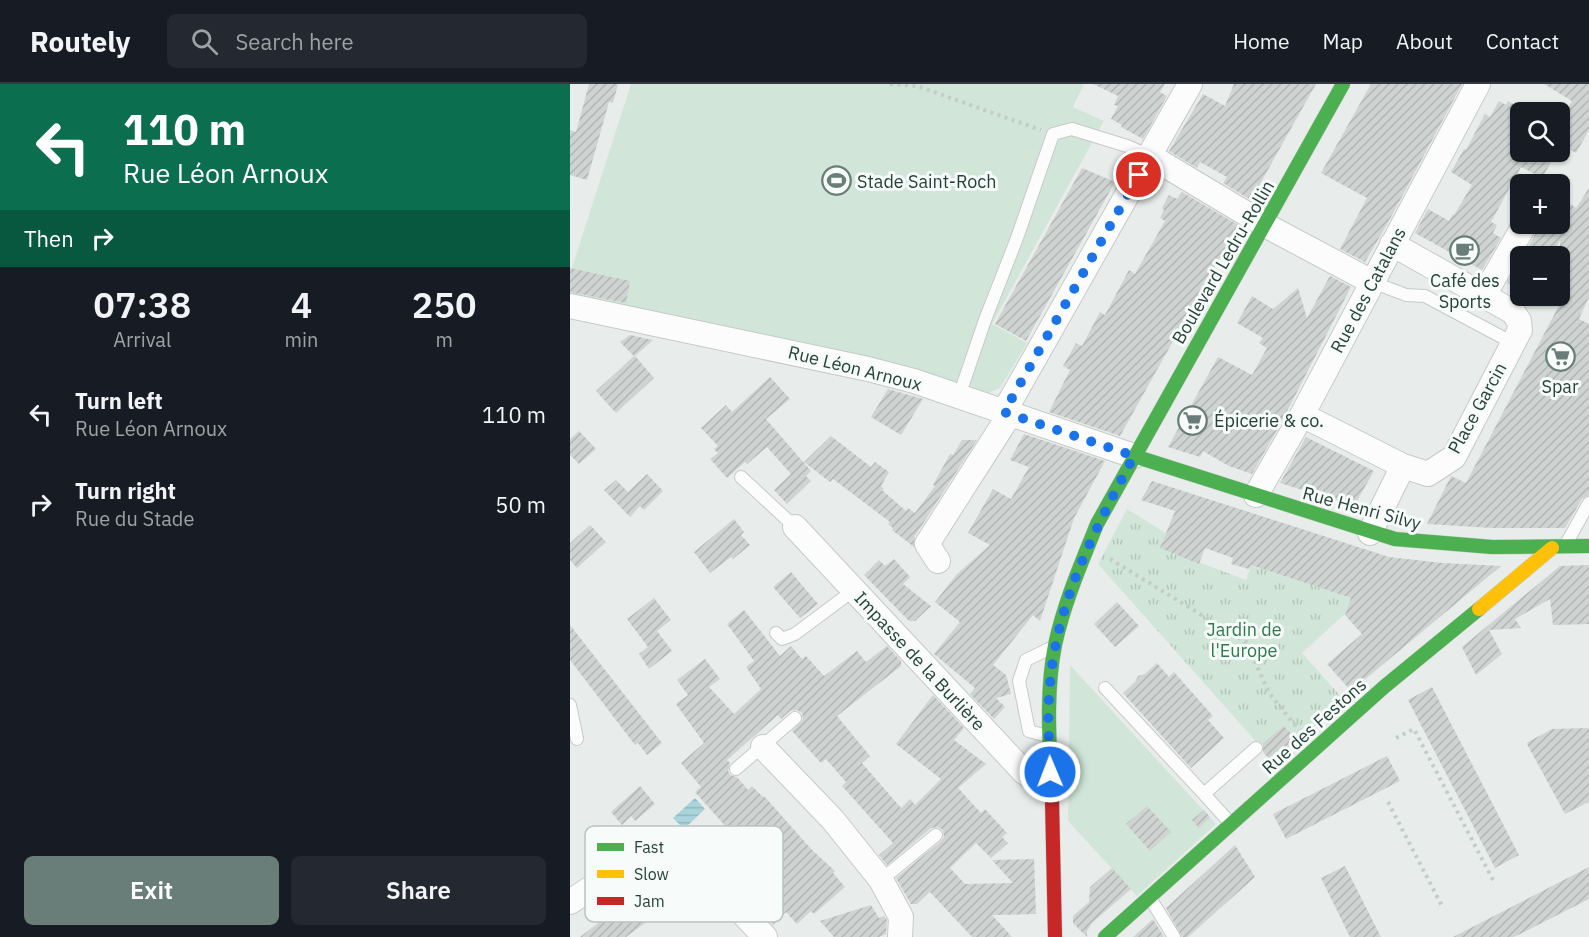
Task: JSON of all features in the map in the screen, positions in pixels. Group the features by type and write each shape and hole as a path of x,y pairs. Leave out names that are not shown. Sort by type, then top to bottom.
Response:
{"street":[{"path":"938,561 927,544 1007,413 1190,84"},
{"name":"Boulevard Ledru-Rollin","path":"1056,937 1049,699 1055,646 1069,593 1088,546 1134,456 1343,84"},
{"name":"Rue des Catalans","path":"1256,495 1302,415 1478,84"},
{"path":"1150,156 1265,225 1372,282"},
{"path":"1484,295 1519,234"},
{"name":"Place Garcin","path":"1302,415 1403,466 1428,474 1454,457 1520,330 1519,321 1513,312 1392,244"},
{"name":"Rue Léon Arnoux","path":"570,306 868,369 914,381 1134,456"},
{"name":"Rue Henri Silvy","path":"1134,456 1370,532 1426,543 1589,546"},
{"path":"1370,532 1403,466"},
{"name":"Impasse de la Burlière","path":"795,527 1024,772 1051,789"},
{"name":"Rue des Festons","path":"1105,937 1384,687 1558,547"},
{"path":"763,747 833,820 881,880 901,917 900,937"},
{"path":"570,902 585,892"},
{"path":"748,922 759,935"}],"lane":[{"path":"959,396 1053,134 1072,129 1127,146 1150,156"},
{"name":"Place Garcin","path":"1372,282 1406,296 1425,296 1513,343"},
{"path":"741,477 795,527"},
{"path":"1558,547 1589,502"},
{"path":"776,633 782,639 795,634 854,590"},
{"path":"1050,737 1029,731 1019,681 1026,660 1055,646"},
{"path":"1105,688 1231,824"},
{"path":"570,705 577,740"},
{"path":"736,769 795,718"},
{"path":"1204,794 1256,748"},
{"path":"881,880 936,835"},
{"path":"1149,897 1174,937"}],"path":[{"path":"890,84 917,86 1053,134"},
{"path":"1103,555 1246,642 1269,693 1315,747"},
{"path":"1396,738 1414,729 1494,882"},
{"path":"1388,802 1443,908"}],"green space":[{"name":"Stade Saint-Roch","path":"631,84 1084,84 1073,107 1104,121 992,324 1027,343 1000,388 986,394 899,365 570,293 570,274"},
{"name":"Jardin de l'Europe","path":"1127,509 1167,534 1161,548 1246,580 1251,565 1351,598 1346,613 1302,653 1345,701 1298,741 1284,726 1260,746 1098,564"},
{"path":"1070,665 1216,824 1137,896 1068,821"}],"water":[{"path":"695,798 705,809 687,826 681,826 673,818"}],"building":[{"path":"589,84 618,84 613,103 609,102 587,180 570,175 570,130 576,132"},
{"path":"1093,84 1165,84 1160,92 1167,96 1143,139 1111,119 1118,106 1114,105 1118,96"},
{"path":"1234,84 1316,84 1251,200 1223,183 1227,177 1200,162 1197,168 1169,151 1203,94 1225,106"},
{"path":"1371,84 1462,84 1365,262 1340,249 1367,198 1321,173"},
{"path":"1544,84 1589,84 1589,130 1576,153 1570,150 1570,104 1572,101"},
{"path":"1499,101 1506,105 1508,101 1510,102 1510,162 1551,162 1544,174 1534,174 1521,167 1517,174 1510,174 1510,187 1491,222 1497,225 1493,233 1501,238 1482,270 1415,233 1428,209 1449,221 1454,215 1472,185 1451,172 1464,149 1466,150 1485,114 1490,117"},
{"path":"1082,168 1115,182 1026,341 995,324"},
{"path":"1589,188 1589,297 1579,319 1589,324 1589,495 1582,499 1565,528 1492,528 1427,524 1451,476 1466,483 1559,306 1570,306 1570,246 1560,246 1560,241 1557,246 1529,246 1535,234 1570,234 1570,204 1576,208"},
{"path":"1182,192 1238,225 1120,436 1049,412 1070,370 1063,366 1076,343 1082,346 1100,312 1105,315 1129,270 1135,274 1165,221 1160,218 1169,195 1177,199"},
{"path":"570,268 630,281 626,303 570,292"},
{"path":"1330,276 1351,287 1252,474 1229,466 1203,451 1200,457 1168,447 1218,357 1252,375 1267,348 1259,343 1263,338 1237,323 1252,296 1273,309 1298,288 1307,318"},
{"path":"630,335 653,340 635,356 654,378 616,413 596,391 634,356 620,342"},
{"path":"770,377 790,399 766,419 811,471 806,476 811,481 787,504 774,490 791,474 767,447 727,478 710,459 718,453 714,449 718,446 701,428 726,405 732,412"},
{"path":"888,389 923,399 901,435 871,417"},
{"path":"579,431 596,449 579,464 570,455 570,439"},
{"path":"1024,434 1105,461 1074,518 1040,621 1033,615 993,665 1006,675 1011,694 996,698 1005,707 994,719 970,694 975,688 934,654 960,622 935,602 957,574 990,545 968,533 993,489 1011,499 1029,467 1010,460"},
{"path":"831,436 871,467 875,462 889,472 881,486 884,489 882,490 906,511 908,508 915,513 935,486 933,485 950,454 953,455 962,440 977,440 915,536 914,547 892,530 893,528 888,524 890,522 833,479 830,482 804,462"},
{"path":"1306,437 1374,471 1354,506 1280,483"},
{"path":"647,474 663,491 644,510 640,506 630,517 604,490 616,480 628,492"},
{"path":"1152,481 1389,557 1501,566 1351,691 1327,664 1362,634 1345,615 1351,598 1251,565 1249,569 1231,564 1233,558 1205,548 1199,564 1160,548 1175,511 1141,500"},
{"path":"734,519 744,532 741,535 750,545 710,573 694,552"},
{"path":"590,525 606,542 577,568 570,560 570,543"},
{"path":"894,559 910,577 903,584 931,606 915,621 909,621 864,575 879,560 885,566"},
{"path":"1589,565 1589,624 1553,625 1550,599 1515,619 1521,628 1489,630 1502,654 1476,675 1462,647 1560,566"},
{"path":"791,572 818,604 800,618 773,587"},
{"path":"654,598 671,620 657,631 672,651 649,669 639,654 648,647 627,619"},
{"path":"1117,602 1139,626 1115,647 1094,624"},
{"path":"744,610 780,656 791,646 802,659 806,656 824,676 857,651 866,662 887,646 901,661 901,666 837,716 870,756 862,763 901,808 910,799 915,805 941,779 896,744 933,695 964,728 954,740 986,764 958,788 981,813 985,809 1007,833 1002,837 1008,843 991,858 976,843 950,868 965,884 1013,883 992,860 1034,859 1036,914 992,915 1012,937 972,937 930,892 917,904 911,904 896,878 941,841 944,837 943,830 938,827 931,828 887,865 879,855 893,843 842,786 846,782 826,759 821,763 792,731 803,720 802,713 797,710 790,711 781,719 778,715 727,760 730,763 728,771 730,775 737,777 748,790 752,786 764,796 813,851 835,871 833,873 845,887 814,914 811,911 797,924 786,912 783,915 783,826 725,826 695,792 701,787 681,763 704,743 676,704 688,695 677,680 705,659 720,679 709,687 734,714 761,689 746,667 754,661 727,624"},
{"path":"570,625 662,743 647,755 638,743 635,745 570,660"},
{"path":"1157,663 1169,677 1174,672 1213,716 1208,720 1224,738 1191,768 1123,693 1138,676 1145,674"},
{"path":"1432,687 1519,855 1495,868 1408,700"},
{"path":"1284,726 1297,740 1272,762 1263,752 1263,743"},
{"path":"1589,728 1589,802 1565,814 1527,744 1552,729"},
{"path":"1387,756 1400,781 1286,839 1273,814"},
{"path":"640,786 655,804 635,821 631,816 622,825 611,812"},
{"path":"1147,806 1171,832 1150,851 1126,824"},
{"path":"1204,810 1210,817 1199,828 1192,820"},
{"path":"1235,845 1255,877 1188,937 1182,937 1166,908"},
{"path":"1345,866 1381,937 1350,937 1321,878"},
{"path":"1589,867 1589,899 1514,937 1453,937"},
{"path":"1112,868 1131,889 1092,923 1087,931 1087,937 1073,923 1073,916 1089,902 1090,887"},
{"path":"871,905 879,918 884,916 887,920 886,934 879,937 834,937 820,921"},
{"path":"1153,919 1164,937 1133,937"},
{"path":"600,922 646,922 626,937 580,937"}],"traffic: fast":[{"path":"1052,800 1049,703 1055,645 1068,599 1097,524 1343,84"},
{"path":"1134,456 1395,539 1492,547 1589,546"},
{"path":"1105,937 1384,687 1479,609"}],"traffic: slow":[{"path":"1479,609 1552,548"}],"traffic: jam":[{"path":"1052,800 1055,937"}],"place":[{"name":"Stade Saint-Roch","path":"836,181"},
{"name":"Café des Sports","path":"1465,251"},
{"name":"Spar","path":"1560,357"},
{"name":"Épicerie & co.","path":"1193,420"}],"route":[{"path":"1050,772 1049,699 1055,646 1069,593 1097,524 1134,456 1004,412 1139,175"}]}
